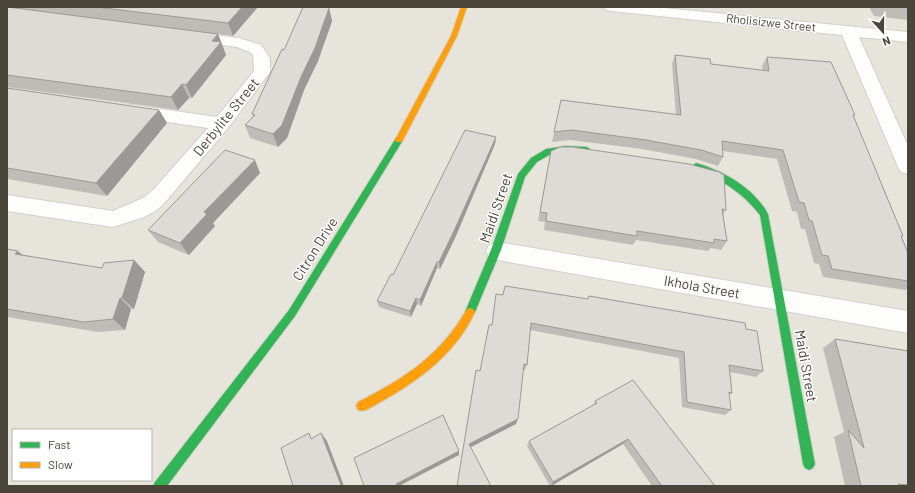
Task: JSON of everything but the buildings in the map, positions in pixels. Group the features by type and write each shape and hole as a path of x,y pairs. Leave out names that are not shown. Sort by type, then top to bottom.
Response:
{"street":[{"name":"Citron Drive","path":"159,486 292,313 399,141 454,36 464,7"},
{"name":"Rholisizwe Street","path":"611,7 908,37"},
{"path":"848,30 908,165"},
{"name":"Derbylite Street","path":"7,203 113,219 127,216 150,204 160,195 222,124 262,72 263,61 260,52 250,46 238,43 176,35"},
{"path":"115,109 222,124"},
{"name":"Maidi Street","path":"362,406 389,393 418,373 445,349 463,326 497,250 521,176 532,162 545,152 556,149 570,148 593,151"},
{"name":"Maidi Street","path":"686,164 720,175 748,193 755,200 764,214 809,464"},
{"name":"Ikhola Street","path":"497,250 780,301 908,322"}],"shaded area":[{"path":"7,7 908,7 908,486 7,486"}],"traffic: fast":[{"path":"159,486 292,313 399,140"},
{"path":"470,312 496,250 521,176 534,160 549,151 566,149 587,150"},
{"path":"696,166 716,174 734,184 750,197 764,214 809,464"}],"traffic: slow":[{"path":"399,140 454,36 464,7"},
{"path":"362,406 394,389 424,368 438,356 451,343 470,312"}]}
